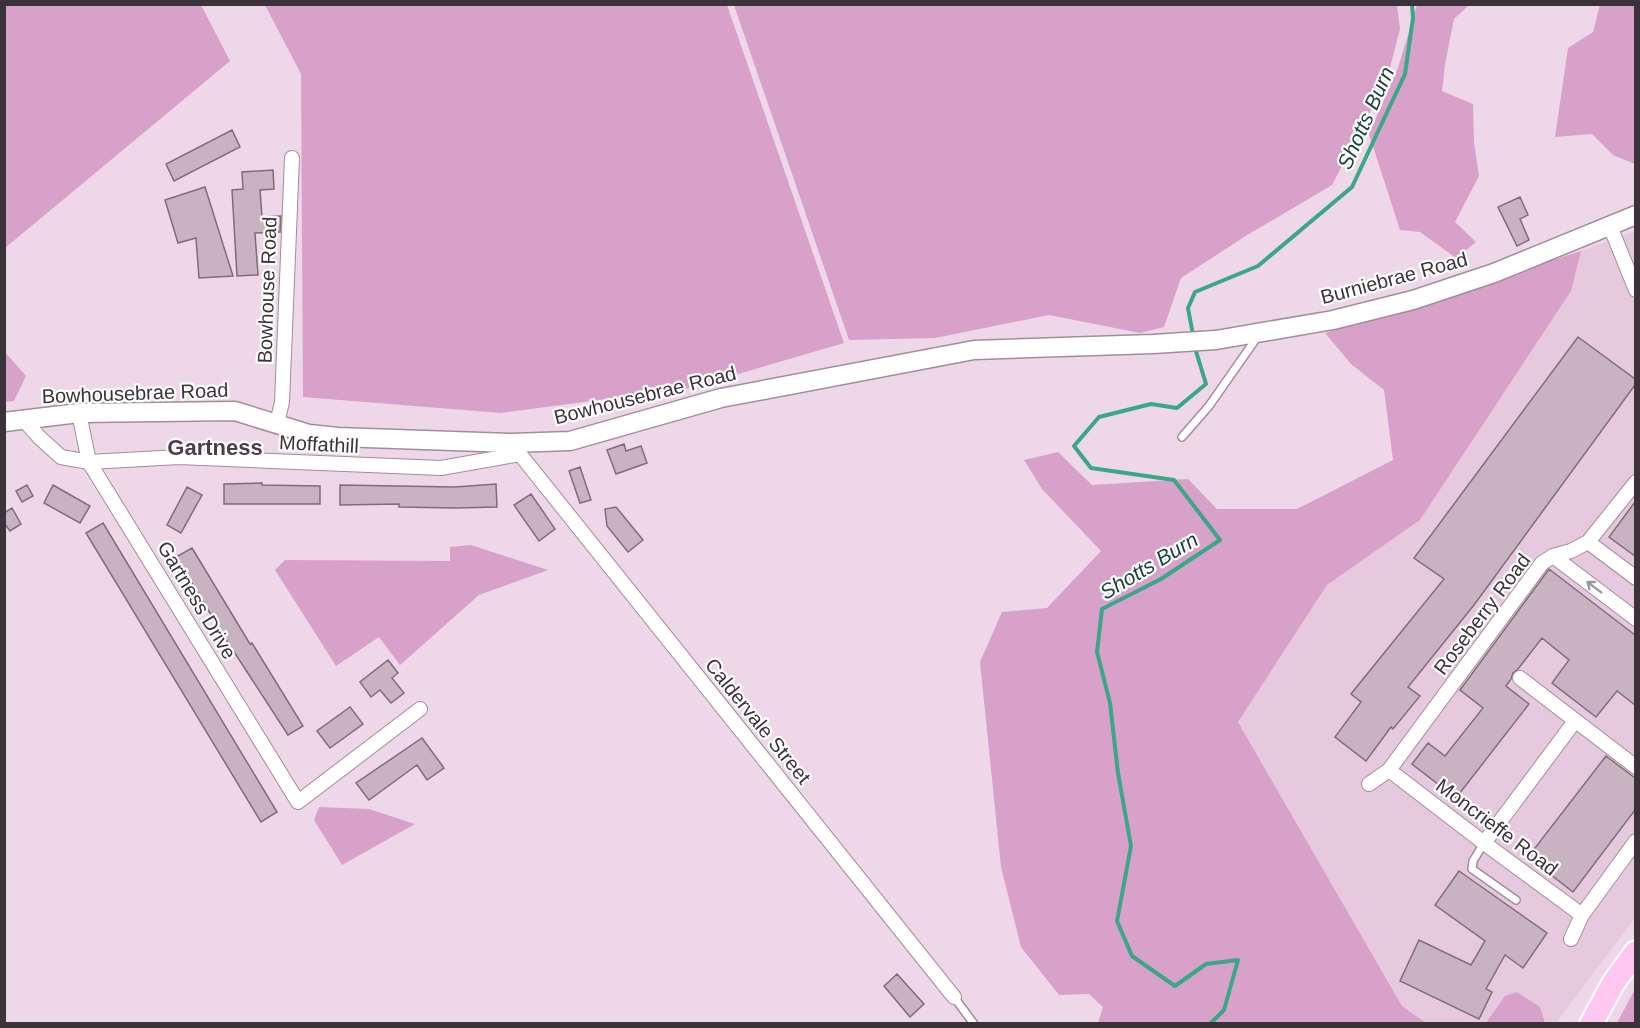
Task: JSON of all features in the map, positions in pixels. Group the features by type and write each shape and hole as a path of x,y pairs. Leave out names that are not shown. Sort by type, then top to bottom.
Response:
{"main road":[{"path":"1591,1023 1614,982 1635,952"}],"street":[{"name":"Bowhouse Road","path":"277,423 282,402 292,158"},
{"name":"Burniebrae Road","path":"1153,345 1216,339 1333,320 1413,300 1494,273 1635,215"},
{"path":"1610,226 1635,290"},
{"name":"Bowhousebrae Road","path":"4,422 79,413 235,411 309,434 515,449 570,441 721,398 974,350 1153,345"},
{"name":"Gartness Drive","path":"79,413 89,462 298,802 420,709"},
{"name":"Moffathill","path":"24,420 61,457 89,462 179,457 441,468 515,449"},
{"name":"Caldervale Street","path":"515,449 954,997"},
{"name":"Roseberry Road","path":"1369,784 1389,770 1542,563 1552,556 1571,551 1588,542 1635,482"},
{"path":"1588,542 1635,578"},
{"path":"1552,556 1635,619"},
{"path":"1520,678 1635,767"},
{"path":"1484,843 1575,721"},
{"name":"Moncrieffe Road","path":"1389,770 1582,915"},
{"path":"1570,939 1582,915 1635,841"}],"lane":[{"path":"1182,437 1209,406 1260,332"},
{"path":"1484,843 1473,861 1472,869 1516,900"},
{"name":"Caldervale Street","path":"954,997 974,1023"}],"shaded area":[{"path":"5,4 201,5 230,61 5,248"},
{"path":"1397,4 1400,29 1387,79 1332,185 1244,237 1181,278 1164,327 1140,333 1049,315 935,338 849,340 734,5"},
{"path":"265,5 727,5 844,343 690,388 501,413 303,397 301,74"},
{"path":"1417,5 1469,5 1454,19 1442,91 1473,104 1474,142 1479,176 1455,222 1476,242 1456,258 1420,232 1400,230 1369,134 1398,68"},
{"path":"1600,5 1635,5 1635,164 1613,155 1592,134 1555,137 1568,48 1593,32"},
{"path":"1635,231 1635,918 1556,1023 1426,1023 1402,1006 1238,722 1327,585 1420,520 1571,291 1581,251"},
{"path":"1581,251 1571,291 1420,520 1327,585 1238,722 1402,1006 1426,1023 1098,1023 1103,1007 1089,994 1059,995 1021,947 1001,867 980,662 1002,612 1047,608 1101,551 1042,489 1024,460 1058,452 1092,485 1188,479 1217,509 1297,509 1393,460 1384,390 1351,364 1325,333"},
{"path":"4,351 26,376 14,401 5,402"},
{"path":"471,545 548,570 479,595 400,665 379,637 336,666 275,570 285,560 450,561 450,547"},
{"path":"319,807 369,809 415,824 342,865 314,820"},
{"path":"1635,989 1635,1023 1617,1023"},
{"path":"1517,992 1540,1007 1545,1023 1486,1023 1505,996"}],"building":[{"path":"232,130 240,147 174,181 166,164"},
{"path":"273,170 274,189 260,190 262,217 281,216 280,232 255,233 258,275 237,276 232,190 243,189 242,172"},
{"path":"205,187 233,276 199,278 196,238 178,243 165,200"},
{"path":"1520,197 1528,215 1520,219 1529,240 1517,246 1498,207"},
{"path":"1578,337 1635,379 1635,385 1474,605 1408,687 1420,696 1393,729 1391,727 1366,761 1335,737 1361,702 1351,694 1444,579 1414,558"},
{"path":"624,444 626,451 641,446 647,463 616,474 607,450"},
{"path":"580,467 591,500 580,503 569,471"},
{"path":"262,483 262,485 320,486 320,504 224,504 224,484"},
{"path":"496,484 497,507 340,505 340,485 455,487"},
{"path":"27,485 33,496 22,502 16,491"},
{"path":"53,485 90,506 80,523 44,503"},
{"path":"187,487 202,495 181,533 167,525"},
{"path":"531,494 555,529 539,541 514,505"},
{"path":"1635,502 1635,556 1609,537"},
{"path":"616,507 643,540 628,552 607,526 605,509"},
{"path":"12,508 21,524 10,531 4,523 4,513"},
{"path":"103,523 277,812 261,822 86,533"},
{"path":"192,548 303,726 288,735 176,557"},
{"path":"1549,569 1635,635 1635,705 1617,691 1596,717 1552,683 1569,660 1542,638 1513,673 1506,686 1529,704 1456,798 1412,764 1428,743 1445,756 1483,708 1460,690"},
{"path":"388,660 398,673 392,678 404,693 391,703 380,690 371,697 360,682"},
{"path":"350,707 363,724 330,748 317,731"},
{"path":"422,738 444,768 427,780 417,765 369,800 356,783"},
{"path":"1606,756 1635,778 1635,810 1573,892 1528,857"},
{"path":"1459,871 1547,933 1523,968 1505,955 1486,989 1492,992 1479,1019 1400,981 1419,940 1471,965 1485,941 1435,905"},
{"path":"897,974 924,1004 910,1017 884,986"}],"waterway":[{"name":"Shotts Burn","path":"1193,335 1188,308 1195,292 1258,266 1352,187 1405,74 1413,18 1412,4"},
{"name":"Shotts Burn","path":"1195,348 1206,384 1177,408 1151,404 1099,417 1074,446 1091,468 1174,480 1220,540 1161,579 1102,609 1097,652 1110,703 1118,773 1131,846 1117,921 1132,956 1175,986 1206,964 1238,960 1224,1010 1210,1024"}],"district":[{"name":"Gartness","path":"215,447"}]}
